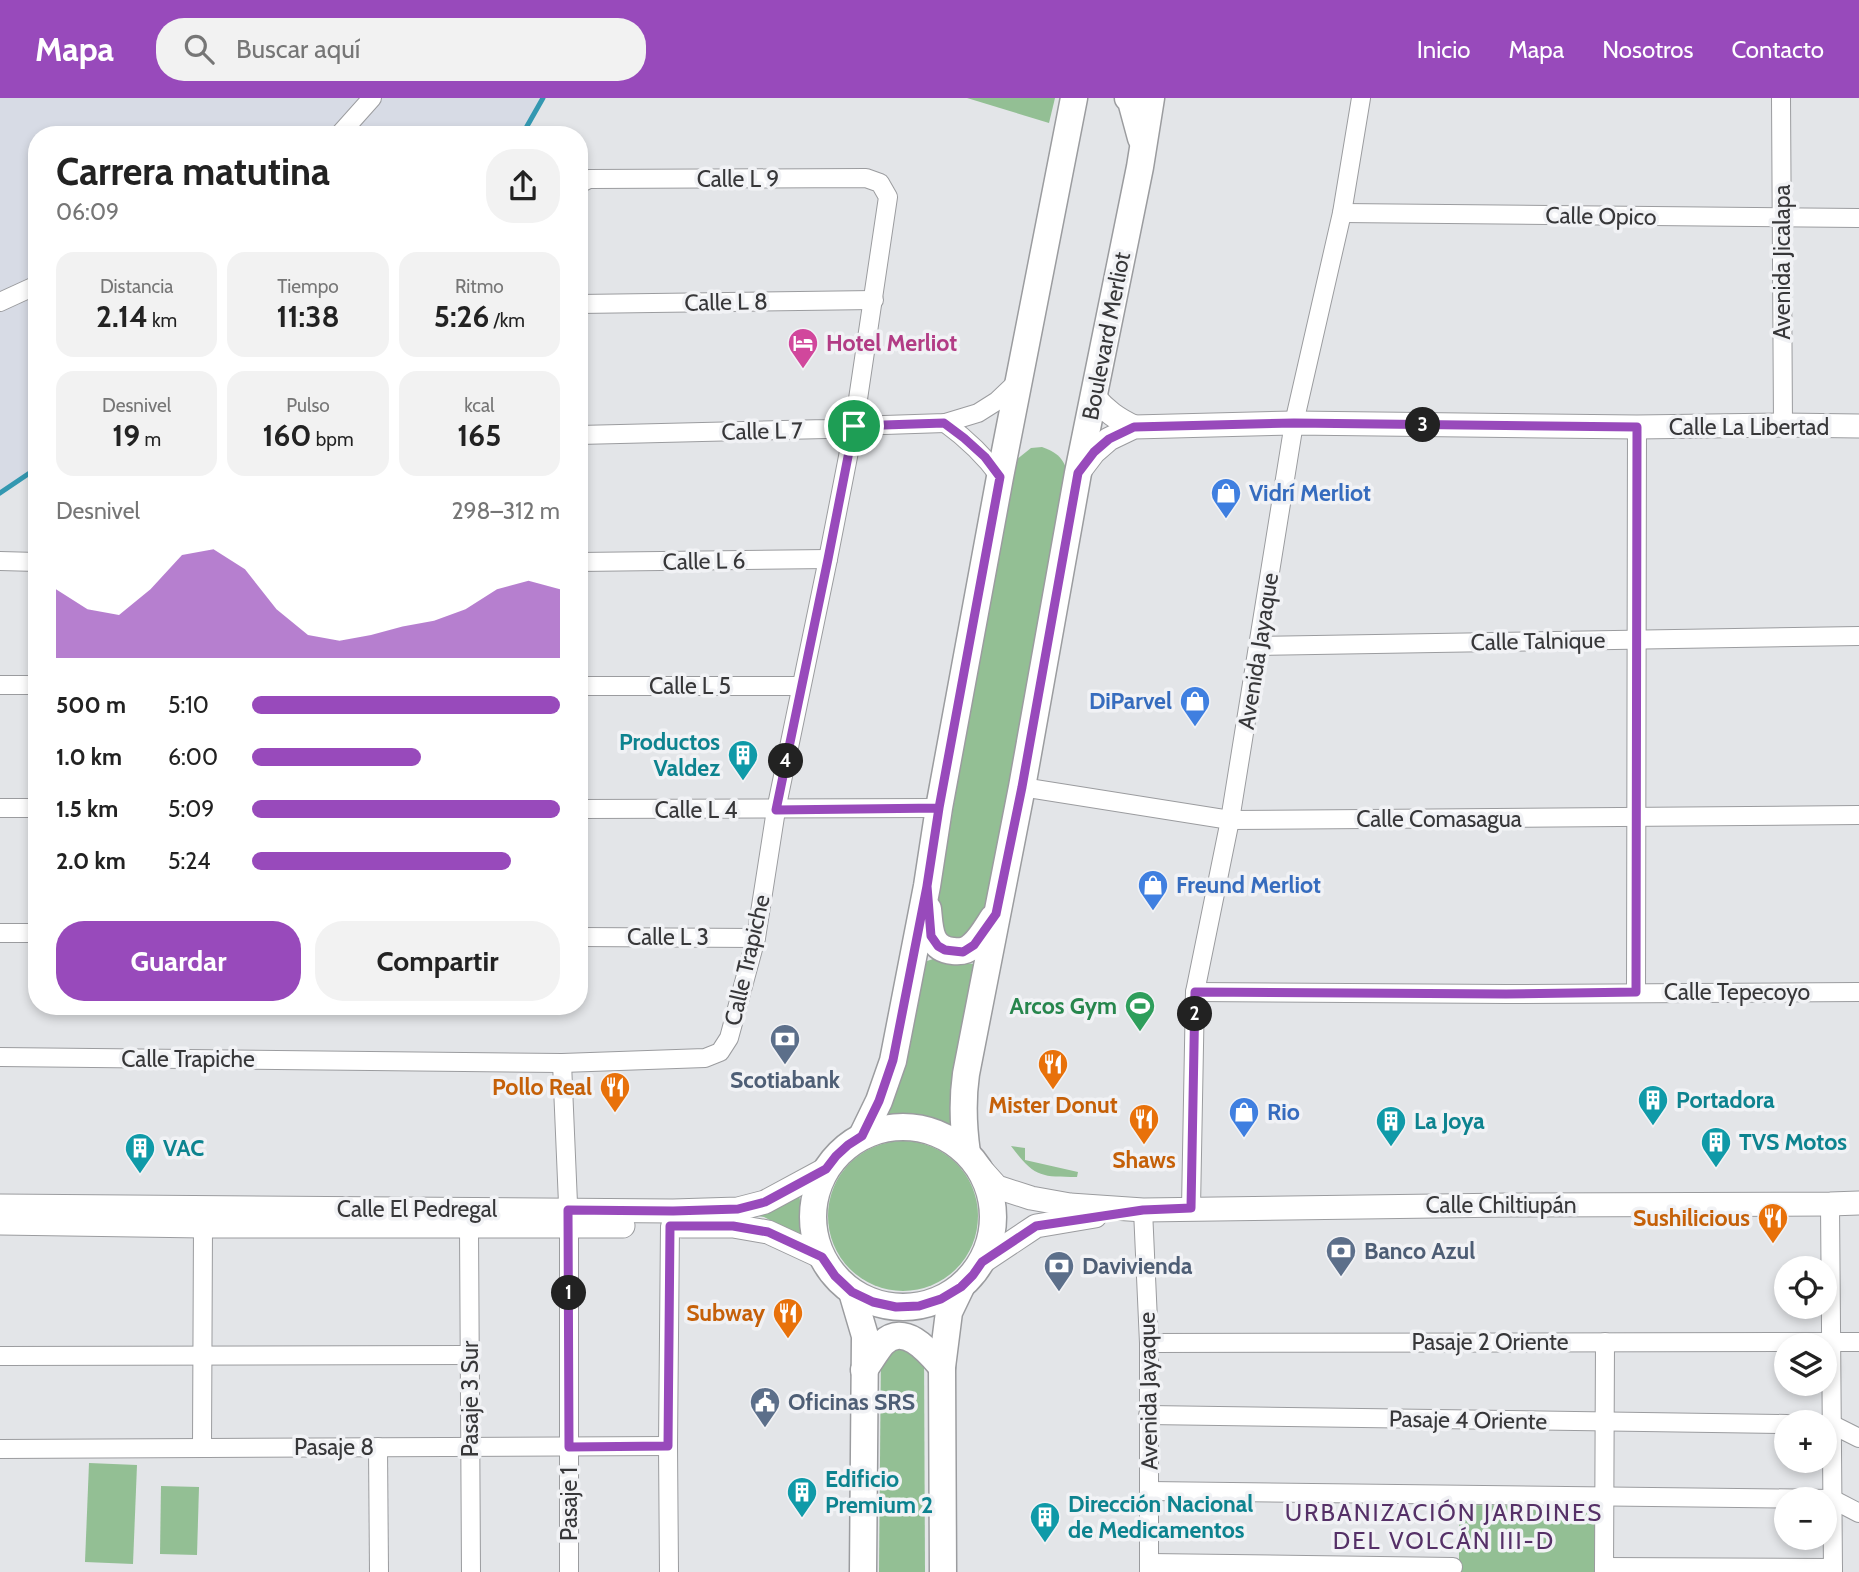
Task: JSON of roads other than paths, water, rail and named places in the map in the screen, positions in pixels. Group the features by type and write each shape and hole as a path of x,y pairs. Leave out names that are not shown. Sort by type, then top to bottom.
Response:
{"main road":[{"path":"862,1136 879,1101 893,1060 1018,381 1074,98"},
{"path":"1068,129 1090,98"},
{"path":"1128,98 1143,143"},
{"name":"Boulevard Merliot","path":"981,1169 963,1126 962,1101 1078,473 1137,181 1151,98"},
{"path":"1094,397 1116,419 1134,427"},
{"name":"Calle La Libertad","path":"1078,473 1094,452 1109,439 1134,427 1294,423 1637,427 1859,426"},
{"path":"927,886 931,936 938,946 945,950 963,952 974,945 996,914"},
{"path":"898,1126 936,1132 953,1141 981,1169 991,1196 994,1225 990,1244 973,1275 961,1287 941,1299 908,1307 873,1302 852,1292 835,1276 822,1257 814,1235 812,1212 816,1190 836,1156 862,1136 898,1126"},
{"name":"Calle El Pedregal","path":"0,1223 468,1227 673,1211 738,1209 765,1202 826,1169"},
{"name":"Calle Chiltiupán","path":"981,1169 1031,1198 1070,1205 1143,1210"},
{"name":"Calle Chiltiupán","path":"982,1262 1036,1226 1143,1210 1859,1203"},
{"name":"Calle El Pedregal","path":"0,1206 569,1218 670,1226 733,1226 768,1232 822,1257"},
{"path":"943,1572 942,1367 949,1312 961,1287"},
{"path":"852,1292 864,1336 863,1572"},
{"path":"864,1370 884,1342 896,1336 919,1343 942,1367"}],"street":[{"path":"347,126 372,98"},
{"name":"Avenida Jayaque","path":"1191,1208 1195,992 1230,820 1294,423 1342,213 1361,98"},
{"name":"Avenida Jicalapa","path":"1781,98 1783,425"},
{"name":"Calle L 9","path":"588,180 866,178 880,183 888,198"},
{"name":"Calle Trapiche","path":"0,1057 562,1063 705,1058 720,1052 729,1038 756,938 776,810 854,426 888,198"},
{"name":"Calle Opico","path":"1342,213 1859,218"},
{"path":"0,302 28,289"},
{"name":"Calle L 8","path":"588,304 874,300"},
{"name":"Calle L 7","path":"588,435 944,423 978,413 997,401 1018,381"},
{"path":"944,423 985,457 1000,477"},
{"path":"1636,992 1637,427"},
{"name":"Calle L 6","path":"588,562 828,559"},
{"path":"0,561 28,562"},
{"name":"Calle Talnique","path":"1259,646 1859,636"},
{"path":"0,685 28,685"},
{"name":"Calle L 5","path":"588,686 801,686"},
{"name":"Calle Comasagua","path":"1022,787 1230,820 1859,815"},
{"path":"0,808 28,808"},
{"name":"Calle L 4","path":"588,809 939,808"},
{"path":"0,933 28,933"},
{"name":"Calle L 3","path":"588,937 756,938"},
{"name":"Calle Tepecoyo","path":"1195,992 1859,992"},
{"name":"Pasaje 1","path":"562,1063 569,1218 569,1572"},
{"path":"1830,1204 1831,1333"},
{"name":"Avenida Jayaque","path":"1143,1210 1149,1343 1149,1567"},
{"path":"202,1448 203,1226"},
{"path":"669,1572 670,1226"},
{"name":"Pasaje 3 Sur","path":"468,1227 471,1572"},
{"path":"1605,1342 1604,1569 1833,1570 1833,1550"},
{"name":"Pasaje 2 Oriente","path":"1149,1343 1774,1342"},
{"name":"Pasaje 2 Oriente","path":"1837,1342 1859,1342"},
{"path":"0,1356 469,1355"},
{"name":"Pasaje 4 Oriente","path":"1148,1415 1774,1424"},
{"path":"1837,1428 1859,1438"},
{"name":"Pasaje 8","path":"0,1448 668,1446"},
{"path":"378,1447 379,1572"},
{"path":"1149,1491 1774,1498"},
{"path":"1837,1502 1859,1513"},
{"path":"1149,1567 1453,1567"}],"waterway":[{"path":"527,126 543,98"},
{"path":"0,493 28,474"}],"place":[{"name":"Hotel Merliot","path":"803,370"},
{"name":"Vidrí Merliot","path":"1226,520"},
{"name":"DiParvel","path":"1195,728"},
{"name":"Productos Valdez","path":"743,782"},
{"name":"Freund Merliot","path":"1153,912"},
{"name":"Arcos Gym","path":"1140,1033"},
{"name":"Scotiabank","path":"785,1066"},
{"name":"Mister Donut","path":"1053,1091"},
{"name":"Pollo Real","path":"615,1114"},
{"name":"Portadora","path":"1653,1127"},
{"name":"Rio","path":"1244,1139"},
{"name":"Shaws","path":"1144,1146"},
{"name":"La Joya","path":"1391,1148"},
{"name":"TVS Motos","path":"1716,1169"},
{"name":"VAC","path":"140,1175"},
{"name":"Sushilicious","path":"1773,1245"},
{"name":"Banco Azul","path":"1341,1278"},
{"name":"Davivienda","path":"1059,1293"},
{"name":"Subway","path":"788,1340"},
{"name":"Oficinas SRS","path":"765,1429"},
{"name":"Edificio Premium 2","path":"802,1519"},
{"name":"Dirección Nacional de Medicamentos","path":"1045,1544"}],"district":[{"name":"URBANIZACIÓN JARDINES DEL VOLCÁN III-D","path":"1444,1526"}]}
